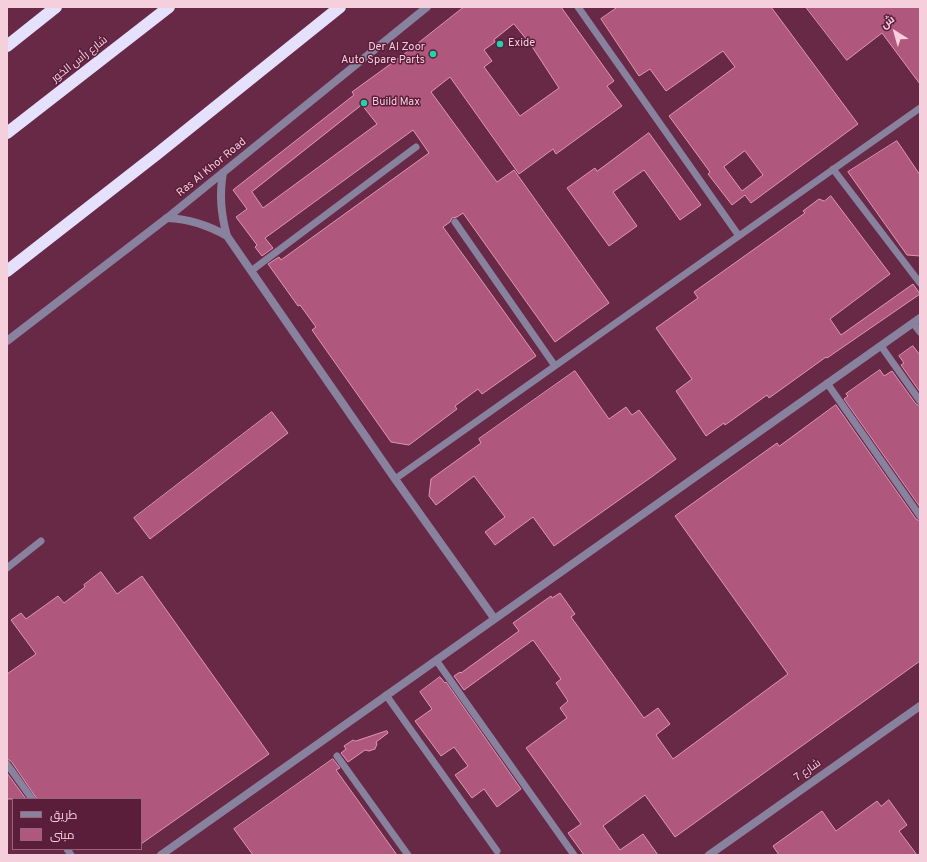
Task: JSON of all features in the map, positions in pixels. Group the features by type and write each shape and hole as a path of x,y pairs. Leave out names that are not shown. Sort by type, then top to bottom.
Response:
{"highway":[{"path":"7,46 56,7"},
{"name":"شارع رأس الخور","path":"7,134 169,7"},
{"path":"7,271 157,154 340,7"},
{"path":"7,36 36,23"}],"street":[{"name":"Ras Al Khor Road","path":"7,342 167,218 427,7"},
{"path":"223,173 220,199 223,224 227,236 395,479 494,618"},
{"path":"167,218 192,221 227,236"},
{"path":"161,855 916,320"},
{"name":"شارع 7","path":"709,855 920,706"}],"lane":[{"path":"578,7 739,236"},
{"path":"395,479 920,108"},
{"path":"252,271 416,147"},
{"path":"833,169 920,283"},
{"path":"455,222 555,366"},
{"path":"916,320 920,332"},
{"path":"881,346 920,401"},
{"path":"828,383 920,516"},
{"path":"7,568 42,541"},
{"path":"436,660 574,855"},
{"path":"386,695 497,851"},
{"path":"337,756 408,855"},
{"path":"7,764 31,798"}],"building":[{"path":"464,7 561,7 614,81 607,86 622,106 556,154 553,149 519,174 450,77 431,92 497,182 514,170 609,303 555,342 463,213 452,218 450,222 443,227 536,356 482,394 478,389 455,406 457,409 409,445 391,442 312,330 316,327 300,305 298,306 268,264 279,257 281,260 429,153 413,130 265,238 273,248 262,256 255,247 257,245 236,217 247,209 233,190 354,95 352,92 403,55","holes":["514,24 531,45 559,88 520,116 484,67 492,61 484,50","362,105 377,124 263,208 252,192"]},
{"path":"618,7 771,7 858,124 751,203 745,195 732,205 708,174 710,172 669,116 735,67 723,51 666,91 650,69 639,76 601,19","holes":["745,151 763,175 742,191 724,167"]},
{"path":"806,7 920,7 920,84 882,33 847,60"},
{"path":"649,133 701,205 680,220 644,170 613,192 637,226 609,246 567,188 595,168 597,171"},
{"path":"897,141 920,175 920,256 907,255 848,172"},
{"path":"831,196 890,274 830,319 841,335 913,284 920,294 827,358 826,357 769,398 767,395 725,425 724,423 706,436 676,391 692,379 656,328 698,298 694,292 805,213 803,211 819,199 824,201"},
{"path":"913,346 920,355 920,392 901,365 904,363 899,356"},
{"path":"880,370 884,376 892,371 916,404 920,406 920,507 844,399 848,396 846,394"},
{"path":"575,371 609,419 626,407 632,415 639,410 676,459 554,546 533,517 495,545 485,532 505,517 474,476 436,505 429,496 431,479 481,443 479,439"},
{"path":"836,405 916,519 920,521 920,661 675,837 645,795 603,826 620,850 643,834 658,855 584,855 568,833 581,824 526,748 567,718 560,708 568,701 556,683 561,679 533,640 464,690 454,676 460,672 461,673 519,631 513,623 551,596 552,598 560,593 575,614 571,617 644,718 658,708 670,724 656,735 673,759 788,674 675,516 777,443 779,446"},
{"path":"272,412 288,433 150,539 134,518"},
{"path":"101,572 117,594 142,576 269,754 142,843 142,798 36,798 11,761 7,759 7,674 36,654 11,620 21,613 26,619 58,596 64,603 85,587 84,585"},
{"path":"440,677 445,683 446,682 521,789 497,807 484,789 472,798 455,775 468,766 454,747 441,756 415,721 432,709 420,692"},
{"path":"387,731 388,733 376,742 377,744 375,749 369,751 365,750 348,762 341,753 346,749 344,746 353,740 355,741"},
{"path":"333,759 340,768 336,770 397,855 253,855 234,829"},
{"path":"7,773 25,798 7,799"},
{"path":"889,800 907,825 899,831 917,855 779,855 773,846 822,811 836,831 877,801 881,806"}],"place":[{"name":"Exide","path":"500,44"},
{"name":"Der Al Zoor Auto Spare Parts","path":"433,54"},
{"name":"Build Max","path":"364,103"}]}
